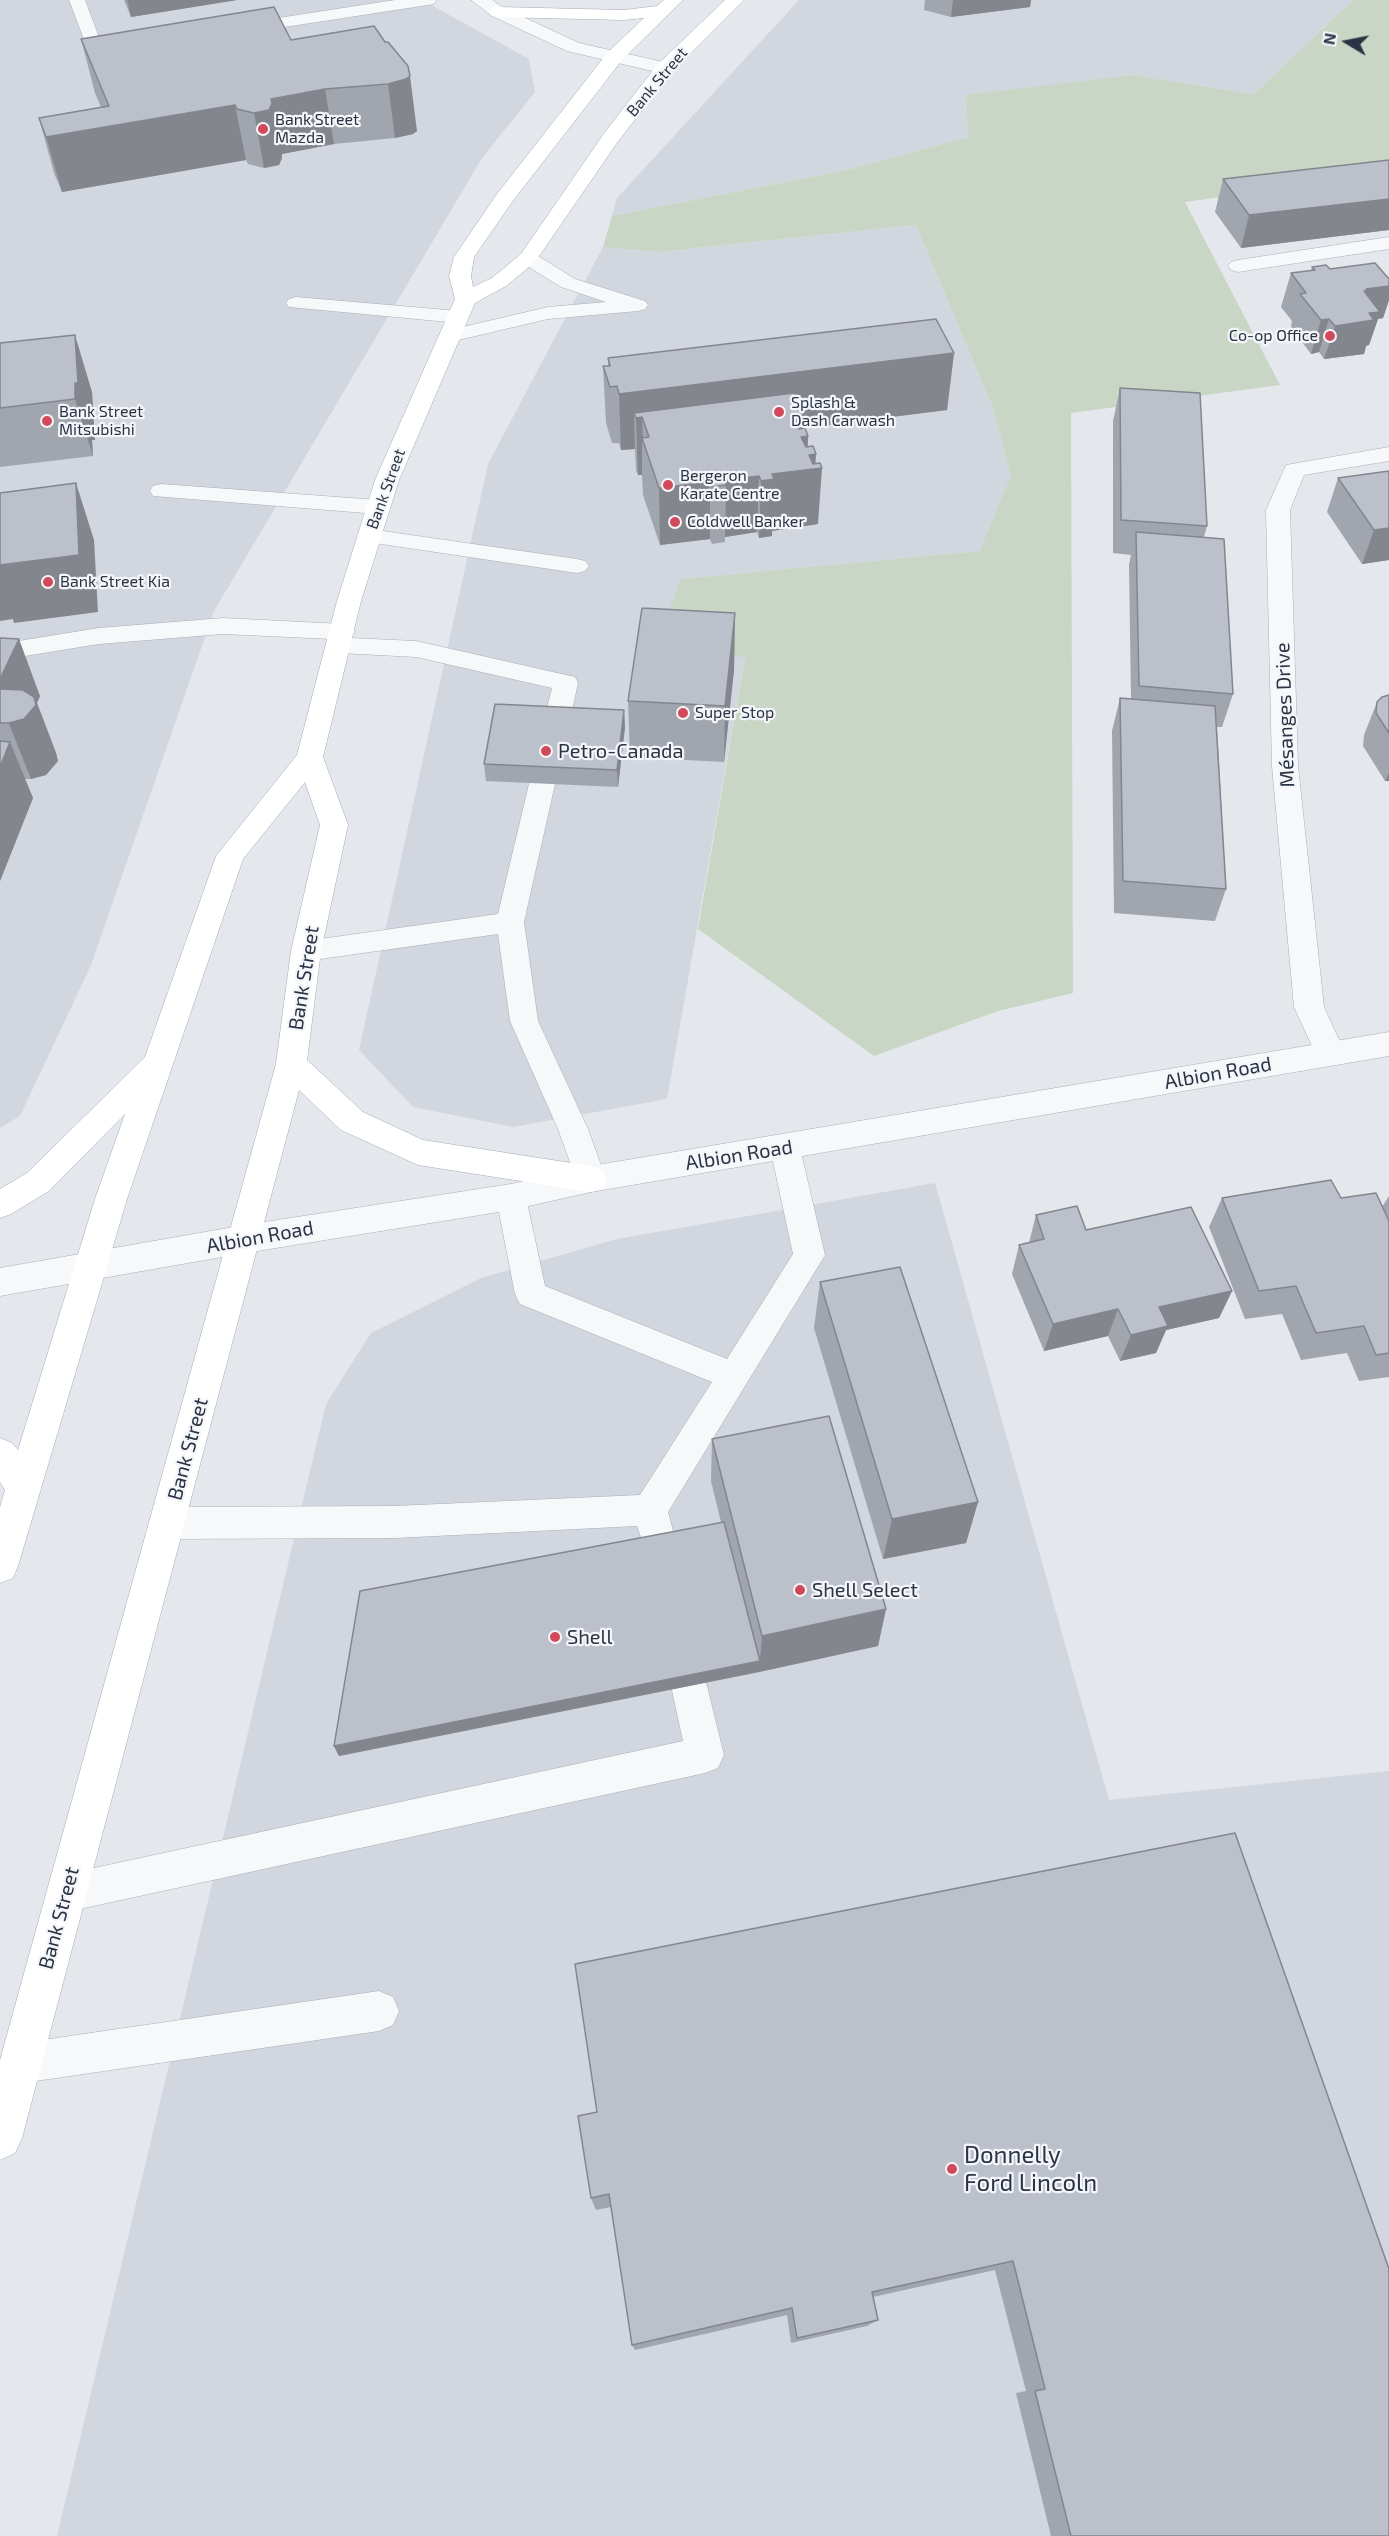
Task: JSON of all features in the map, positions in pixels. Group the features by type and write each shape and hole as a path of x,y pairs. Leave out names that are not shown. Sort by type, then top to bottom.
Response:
{"main road":[{"name":"Bank Street","path":"0,1566 90,1268 158,1061 230,856 310,757 349,601 387,480 458,317 528,258 612,136 665,68 735,0"},
{"path":"498,12 624,15 668,6"},
{"path":"458,317 460,276 464,257 504,198 615,56 668,6"},
{"name":"Bank Street","path":"0,2138 291,1064 306,951 334,825 310,757"},
{"path":"0,1205 38,1182 158,1061"},
{"path":"291,1064 352,1121 418,1152 591,1179"},
{"path":"0,1454 25,1488"}],"street":[{"path":"480,0 498,12 558,41 665,68"},
{"name":"Mésanges Drive","path":"1330,1053 1309,1007 1286,778 1278,510 1294,470 1389,454"},
{"name":"Albion Road","path":"0,1282 245,1239 511,1197 591,1179 1389,1044"}],"lane":[{"path":"76,0 96,51 144,44"},
{"path":"227,31 428,0"},
{"path":"1238,266 1389,243"},
{"path":"296,303 458,317 548,313 638,304 568,283 528,258"},
{"path":"161,491 378,507"},
{"path":"369,537 577,566"},
{"path":"0,651 99,636 223,626 341,638 416,649 566,682 556,724"},
{"path":"542,784 510,922 524,1021 573,1129 591,1179"},
{"path":"306,951 510,922"},
{"path":"660,1546 650,1510 809,1255 785,1148"},
{"path":"511,1197 531,1294 733,1376"},
{"path":"168,1523 395,1522 650,1510"},
{"path":"66,1893 705,1755 689,1686"},
{"path":"22,2063 379,2011"}],"shaded area":[{"path":"0,0 422,0 529,59 535,92 482,158 214,611 91,965 20,1116 0,1128"},
{"path":"799,0 1353,0 1254,94 1132,75 966,96 968,137 851,169 612,216 617,198"},
{"path":"916,225 992,406 1011,475 981,551 680,579 745,656 667,1099 513,1127 413,1107 359,1050 488,464 603,247 658,252"},
{"path":"935,1183 1109,1800 1389,1771 1389,2536 57,2536 326,1404 371,1333 481,1278 617,1239"}],"green space":[{"path":"1353,0 1389,0 1389,174 1185,202 1280,385 1071,413 1073,993 998,1011 874,1056 698,929 745,657 656,650 680,579 980,551 1011,475 992,406 916,225 658,252 603,247 612,216 851,169 968,137 966,95 1132,75 1254,94"}],"building":[{"path":"274,7 291,40 374,26 385,42 388,42 408,66 410,76 388,84 325,89 271,99 269,110 254,113 237,109 235,105 46,137 39,118 109,106 81,39"},
{"path":"1389,160 1389,199 1249,215 1223,179"},
{"path":"1375,263 1389,279 1389,286 1364,291 1380,312 1369,313 1374,320 1335,326 1329,319 1321,320 1300,294 1306,293 1291,273 1315,270 1312,267 1326,265 1330,269"},
{"path":"936,319 954,353 619,394 617,386 610,387 603,366 610,366 608,358"},
{"path":"75,335 78,383 75,383 75,399 0,408 0,343"},
{"path":"1120,388 1200,393 1207,526 1121,520"},
{"path":"794,393 804,415 793,416 799,429 805,428 808,436 801,437 806,447 813,446 816,454 809,455 813,464 820,463 822,468 772,474 774,479 761,481 759,476 725,480 726,485 712,487 710,482 659,488 642,438 649,437 642,417 636,418 634,413"},
{"path":"1389,471 1389,528 1374,530 1338,478"},
{"path":"76,483 79,555 0,565 0,493"},
{"path":"1136,532 1224,539 1233,694 1139,686"},
{"path":"642,608 735,613 725,706 628,701"},
{"path":"0,638 19,639 0,679"},
{"path":"0,689 23,690 34,697 36,705 24,719 0,723"},
{"path":"1389,695 1389,733 1376,713 1377,702"},
{"path":"1120,698 1215,706 1226,889 1123,881"},
{"path":"495,704 624,710 617,770 484,764"},
{"path":"0,741 10,742 0,767"},
{"path":"1331,1180 1341,1198 1376,1193 1389,1221 1389,1353 1376,1355 1364,1326 1316,1333 1296,1286 1259,1291 1222,1198"},
{"path":"1077,1206 1086,1230 1191,1207 1232,1291 1159,1307 1168,1326 1131,1335 1118,1309 1053,1324 1019,1245 1044,1239 1036,1215"},
{"path":"900,1267 978,1502 892,1519 820,1282"},
{"name":"Shell Select","path":"829,1416 886,1609 762,1636 712,1439"},
{"name":"Shell","path":"724,1522 760,1661 334,1746 360,1591"},
{"name":"Donnelly Ford Lincoln","path":"1235,1833 1389,2269 1389,2536 1071,2536 1035,2391 1045,2389 1013,2261 872,2292 878,2320 797,2338 792,2308 632,2345 609,2194 591,2198 578,2116 597,2112 575,1964"}],"place":[{"name":"Bank Street Mazda","path":"263,129"},
{"name":"Co-op Office","path":"1330,336"},
{"name":"Splash & Dash Carwash","path":"779,412"},
{"name":"Bank Street Mitsubishi","path":"47,421"},
{"name":"Bergeron Karate Centre","path":"668,485"},
{"name":"Coldwell Banker","path":"675,522"},
{"name":"Bank Street Kia","path":"48,582"},
{"name":"Super Stop","path":"683,713"},
{"name":"Petro-Canada","path":"546,751"},
{"name":"Shell Select","path":"800,1590"},
{"name":"Shell","path":"555,1637"},
{"name":"Donnelly Ford Lincoln","path":"952,2169"}]}
